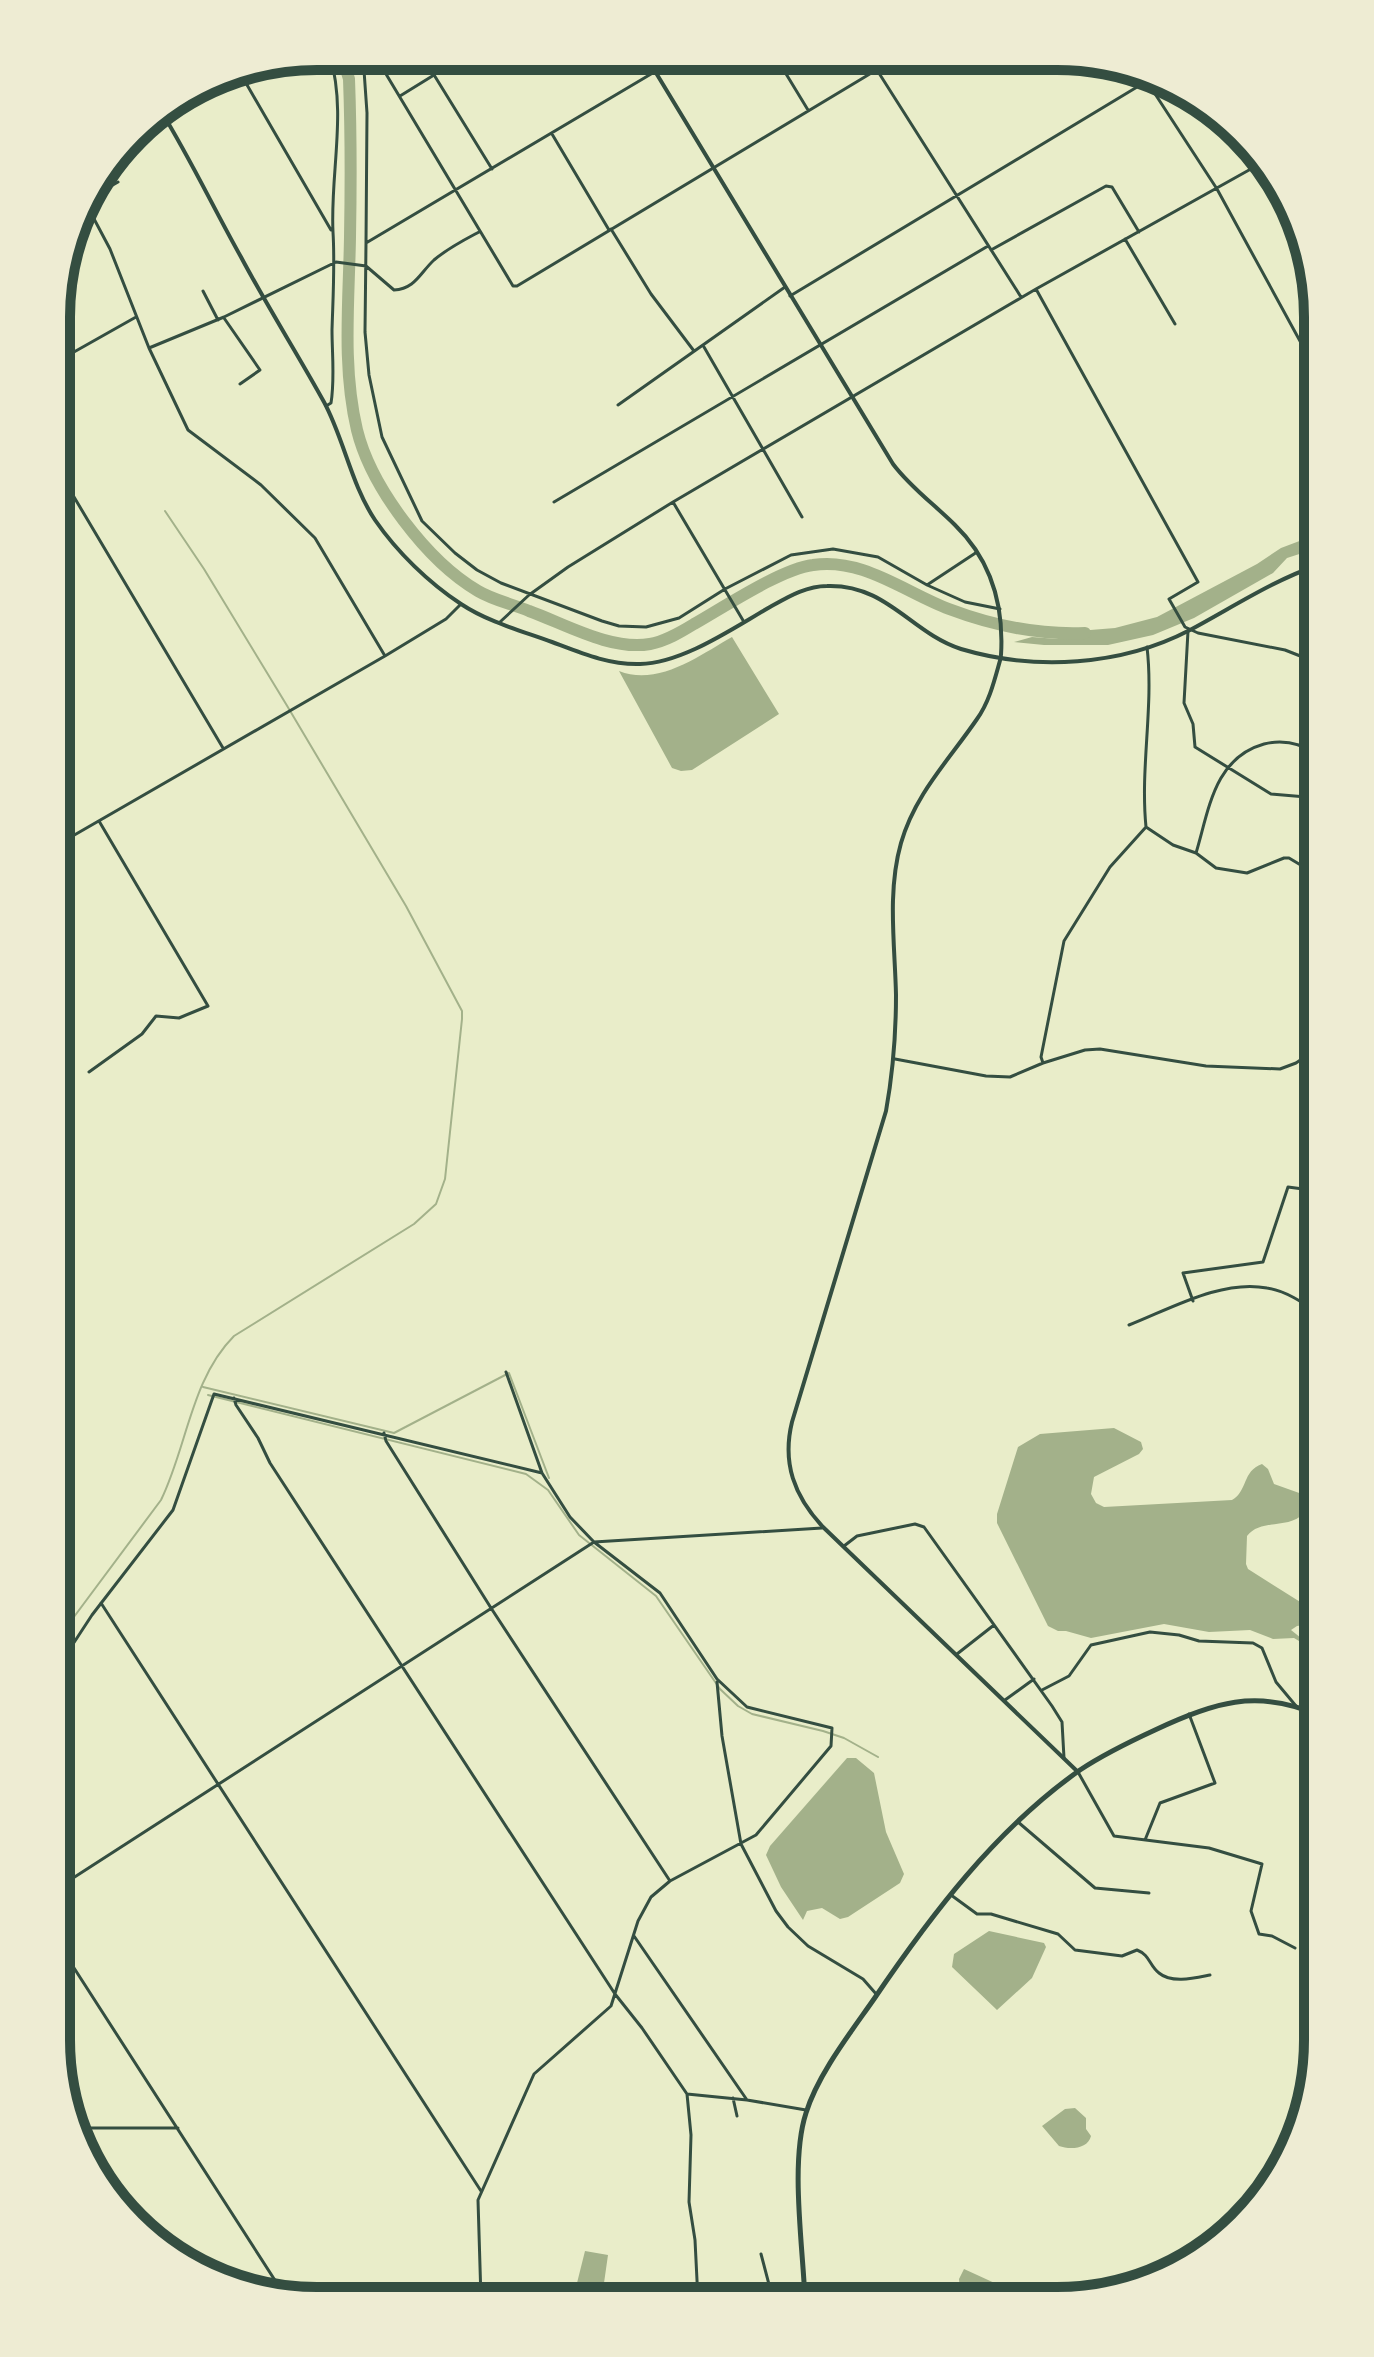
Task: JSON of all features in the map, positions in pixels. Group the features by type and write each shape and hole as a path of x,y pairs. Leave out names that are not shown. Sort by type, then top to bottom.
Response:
{"main road":[{"path":"655,72 903,477 957,526 977,552 990,575 1000,612 1001,656 988,698 978,718 925,789 901,843 893,899 895,1059 881,1130 789,1434 788,1459 796,1489 810,1513 1078,1772"},
{"path":"167,122 326,406 374,518 401,552 461,604 500,622 593,657 638,664 666,661 800,592 830,585 864,592 890,604 919,627 957,648 1066,663 1147,647 1254,592 1304,571"},
{"path":"805,2287 798,2150 806,2110 847,2037 951,1895 991,1848 1078,1772 1125,1744 1189,1714 1229,1701 1303,1709"}],"street":[{"path":"326,406 331,403 333,390 332,328 337,262 333,234 337,113 334,70"},
{"path":"365,70 365,332 369,375 374,409 391,460 422,521 432,532 477,570 529,595 602,621 632,628 658,625 679,618 725,589 791,555 833,549 878,557 927,585 965,602 1000,612"},
{"path":"384,70 513,286 877,70 1021,298"},
{"path":"431,70 492,169"},
{"path":"366,243 658,70"},
{"path":"784,70 808,110"},
{"path":"399,96 434,75"},
{"path":"242,81 333,234"},
{"path":"790,296 1139,84"},
{"path":"1152,89 1217,189 1304,348"},
{"path":"552,134 651,294 694,352"},
{"path":"500,622 529,595 568,567 673,502 1036,289 1253,168"},
{"path":"106,189 118,182"},
{"path":"554,502 990,248 1106,186 1112,187 1139,232"},
{"path":"92,216 110,249 149,348 188,430 261,485 315,538 385,656"},
{"path":"149,348 218,320 337,262 365,266 394,290 403,290 420,279 432,262 454,245 480,231"},
{"path":"1125,239 1175,324"},
{"path":"618,405 785,287"},
{"path":"1036,289 1198,582 1169,599 1187,629 1184,703 1193,724 1195,747 1271,794 1304,797"},
{"path":"203,291 218,320"},
{"path":"70,354 136,317"},
{"path":"224,317 260,370 240,384"},
{"path":"703,345 802,517"},
{"path":"70,490 224,749"},
{"path":"673,502 744,622"},
{"path":"927,585 977,552"},
{"path":"70,838 385,656 446,619 461,604"},
{"path":"1187,629 1285,650 1304,657"},
{"path":"1147,647 1148,735 1143,804 1146,827 1173,845 1196,853 1216,868 1243,874 1284,858 1304,867"},
{"path":"1196,853 1217,784 1227,767 1241,754 1268,743 1296,744 1304,748"},
{"path":"89,1072 142,1034 156,1016 179,1018 208,1006 99,821"},
{"path":"1043,1063 1041,1057 1064,941 1110,867 1146,827"},
{"path":"895,1059 986,1076 1010,1077 1043,1063 1085,1050 1100,1049 1206,1066 1280,1069 1304,1058"},
{"path":"1193,1301 1183,1273 1263,1262 1288,1187 1303,1189"},
{"path":"1129,1325 1223,1290 1257,1286 1287,1294 1303,1304"},
{"path":"481,2287 478,2200 534,2074 611,2006 634,1936 651,1897 670,1881 756,1835 831,1746 832,1728 747,1707 717,1679 660,1593 592,1543 570,1517 542,1473 506,1375"},
{"path":"70,1649 101,1603 173,1510 213,1396 266,1405 542,1473"},
{"path":"234,1398 270,1463 401,1666 615,1994 687,2094 691,2135 688,2191 697,2287"},
{"path":"266,1405 272,1402"},
{"path":"384,1433 386,1441 491,1608 670,1881"},
{"path":"844,1546 857,1536 921,1524 1062,1722 1064,1758"},
{"path":"70,1880 592,1543 824,1527"},
{"path":"101,1603 481,2191"},
{"path":"957,1654 994,1625"},
{"path":"1042,1690 1069,1676 1091,1645 1150,1632 1164,1632 1199,1641 1253,1643 1262,1648 1276,1682 1296,1706"},
{"path":"717,1679 722,1736 741,1844 776,1911 788,1927 808,1946 863,1979 877,1995"},
{"path":"1005,1700 1034,1679"},
{"path":"1145,1840 1160,1803 1215,1783 1189,1714"},
{"path":"1078,1772 1114,1836 1209,1848 1262,1864 1251,1911 1259,1934 1272,1936 1295,1948"},
{"path":"1018,1822 1095,1888 1149,1893"},
{"path":"951,1895 977,1914 991,1914 1058,1934 1075,1950 1122,1956 1137,1950 1147,1955 1163,1975 1182,1979 1210,1975"},
{"path":"634,1936 747,2100"},
{"path":"70,1962 277,2284"},
{"path":"687,2094 806,2110"},
{"path":"733,2098 737,2116"},
{"path":"86,2128 178,2128"},
{"path":"761,2254 770,2287"}],"shaded area":[{"path":"1304,539 1304,553 1287,558 1273,573 1194,618 1153,635 1108,645 1014,642 1032,637 1057,639 1078,631 1115,628 1157,617 1281,548"},
{"path":"732,637 779,714 692,770 672,768 619,671 634,675 663,672 692,660"},
{"path":"1114,1428 1141,1442 1143,1449 1139,1454 1094,1477 1091,1494 1096,1503 1104,1507 1232,1500 1241,1492 1251,1471 1262,1464 1268,1469 1274,1484 1302,1494 1303,1514 1298,1518 1260,1527 1247,1536 1246,1564 1248,1569 1303,1604 1303,1625 1291,1630 1301,1638 1299,1641 1294,1638 1273,1639 1250,1630 1209,1632 1164,1624 1091,1638 1048,1626 997,1523 1018,1447 1040,1434"},
{"path":"847,1758 856,1758 874,1773 886,1832 904,1874 900,1883 848,1917 840,1919 822,1908 807,1911 803,1920 781,1887 766,1855 770,1846"},
{"path":"989,1931 1044,1943 1046,1947 1032,1978 997,2010 952,1967 954,1954"},
{"path":"1075,2108 1086,2118 1086,2129 1091,2136 1086,2144 1078,2147 1059,2146 1042,2126 1065,2109"},
{"path":"585,2251 608,2255 604,2287 576,2287"},
{"path":"964,2269 1003,2287 960,2287 959,2279"}],"waterway":[{"path":"346,70 349,79 351,197 348,358 357,430 364,452 388,498 421,542 459,578 490,597 588,635 620,644 656,643 785,574 813,565 831,564 866,571 949,609 982,620 1033,631 1085,633"},
{"path":"70,1622 161,1500 208,1372 234,1336 414,1224 436,1204 445,1179 462,1019 462,1011 406,906 204,569 165,511"},
{"path":"203,1387 394,1433 509,1373 549,1478"},
{"path":"208,1395 526,1474 548,1490 579,1535 656,1596 720,1689 738,1706 752,1714 844,1738 878,1757"}]}
